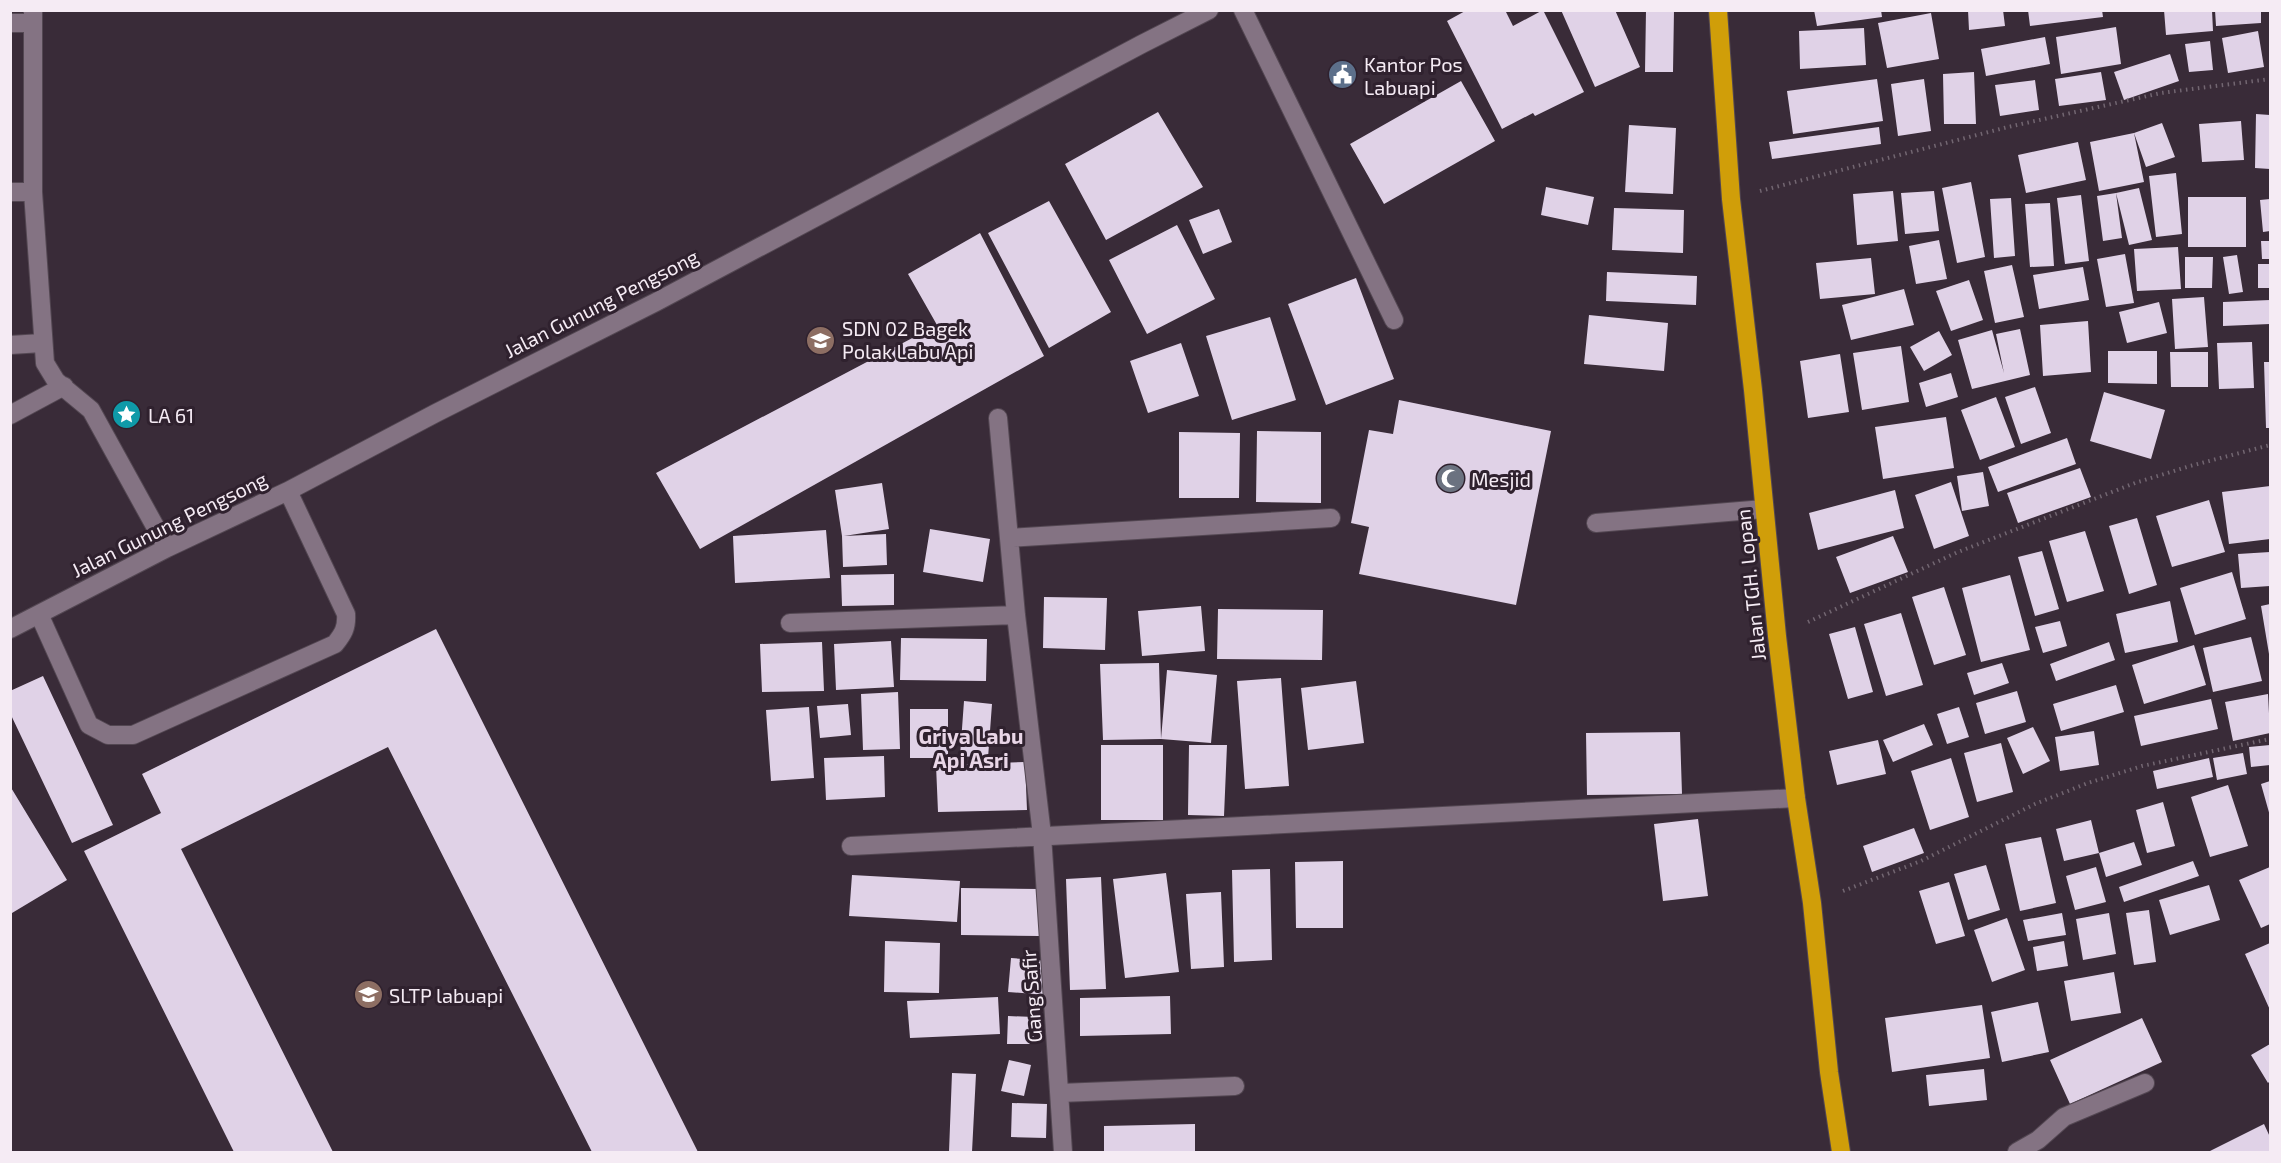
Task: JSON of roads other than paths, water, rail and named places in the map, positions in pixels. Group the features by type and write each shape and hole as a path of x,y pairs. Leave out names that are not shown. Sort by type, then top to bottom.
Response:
{"highway":[{"name":"Jalan TGH. Lopan","path":"1718,10 1731,198 1777,636 1796,798 1812,903 1829,1072 1841,1152"}],"street":[{"name":"Jalan Gunung Pengsong","path":"10,629 167,548 288,491 436,412 656,302 1209,10"},
{"path":"1243,10 1394,320"},
{"path":"10,23 33,17 33,192 45,363 50,374 92,410 167,548"},
{"path":"10,192 33,192"},
{"path":"10,345 42,343"},
{"path":"10,415 64,386"},
{"name":"Gang Safir","path":"998,418 1016,615 1042,836 1063,1152"},
{"path":"39,614 89,724 108,735 119,737 133,735 334,644 343,634 347,624 346,614 288,491"},
{"path":"1596,523 1764,509"},
{"path":"1009,538 1331,518"},
{"path":"790,623 1016,615"},
{"path":"851,846 1796,798"},
{"path":"2017,1152 2038,1140 2064,1117 2145,1083"},
{"path":"1060,1093 1235,1086"}],"place":[{"name":"Kantor Pos Labuapi","path":"1343,75"},
{"name":"SDN 02 Bagek Polak Labu Api","path":"821,340"},
{"name":"LA 61","path":"127,415"},
{"name":"Mesjid","path":"1450,479"},
{"name":"SLTP labuapi","path":"368,995"}],"district":[{"name":"Griya Labu Api Asri","path":"971,747"}]}
